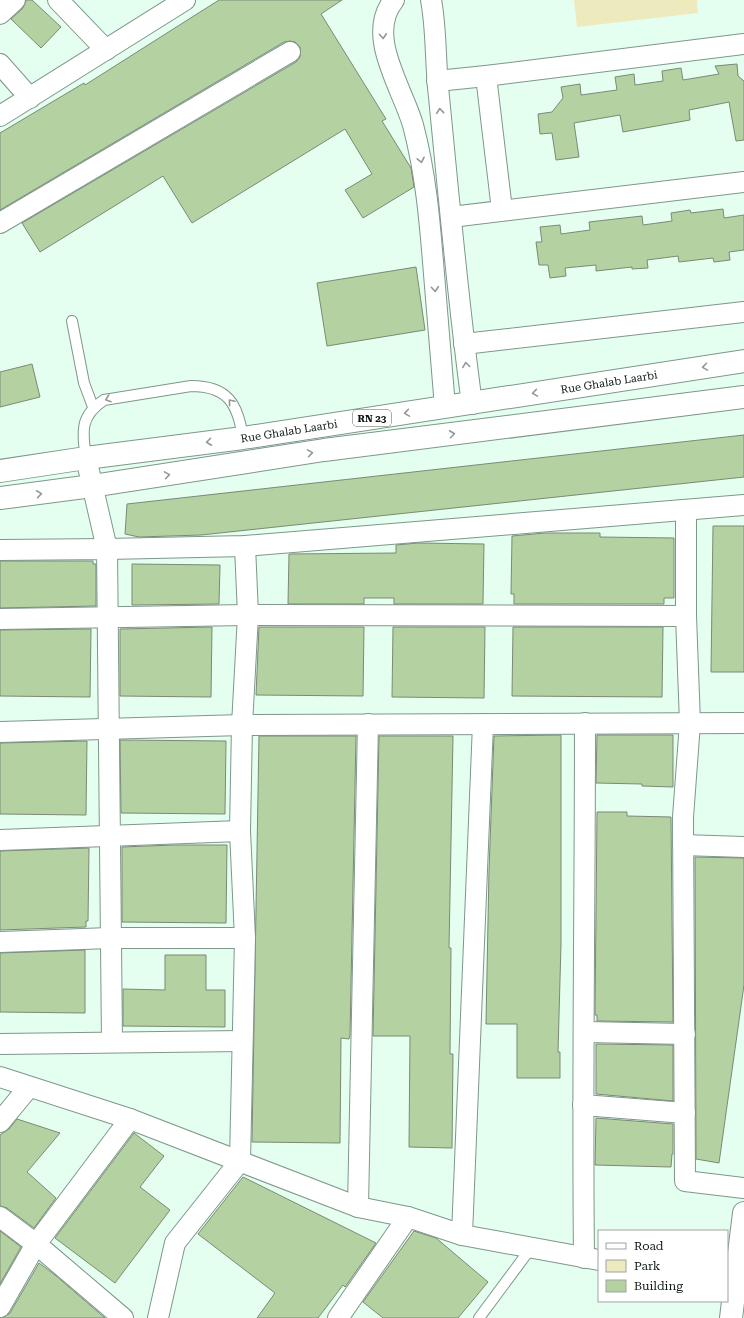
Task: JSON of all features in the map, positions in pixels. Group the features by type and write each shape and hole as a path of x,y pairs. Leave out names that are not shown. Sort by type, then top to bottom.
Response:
{"main road":[{"name":"Rue Ghalab Laarbi","path":"0,471 86,458 243,438 744,361"},
{"path":"0,498 279,458 744,397"},
{"path":"275,433 279,458"},
{"path":"731,1318 744,1213"}],"street":[{"path":"0,14 15,0"},
{"path":"58,0 106,50"},
{"path":"0,116 185,0"},
{"path":"394,0 388,7 383,23 382,36 386,52 409,111 426,180 445,407"},
{"path":"431,0 434,23 437,80 464,344 472,404"},
{"path":"437,80 486,76 744,44"},
{"path":"0,223 290,52"},
{"path":"0,64 30,98"},
{"path":"486,76 502,210"},
{"path":"451,217 744,182"},
{"path":"464,344 744,312"},
{"path":"86,458 107,548 112,1042"},
{"path":"0,550 245,546 744,505"},
{"path":"686,510 686,616 690,723 683,817 685,1181 744,1188"},
{"path":"158,1318 175,1243 240,1161 245,938 240,831 242,725 248,615 245,546"},
{"path":"0,619 248,615 686,616"},
{"path":"0,732 242,725 744,723"},
{"path":"358,1207 368,724"},
{"path":"462,1235 483,724"},
{"path":"0,1077 130,1119 358,1207 408,1218 462,1235 592,1259 583,1105 585,724"},
{"path":"0,840 240,831"},
{"path":"683,845 744,847"},
{"path":"0,942 110,938 245,938"},
{"path":"584,1032 684,1034"},
{"path":"0,1044 242,1041"},
{"path":"0,1122 29,1087"},
{"path":"583,1105 685,1113"},
{"path":"0,1307 36,1244 130,1119"},
{"path":"0,1217 36,1244 122,1318"},
{"path":"338,1318 408,1218"}],"lane":[{"path":"72,321 84,383 93,407"},
{"path":"86,458 82,430 86,418 93,407 104,400 116,397 191,386 204,386 218,390 229,398 237,409 243,438"},
{"path":"479,1318 531,1248"}],"green space":[{"path":"574,0 697,0 698,13 577,27"}],"building":[{"path":"26,0 32,0 61,27 41,48 11,19 23,8"},
{"path":"219,0 342,0 321,14 386,119 382,121 411,168 414,187 363,218 345,190 372,174 345,129 192,223 163,176 40,252 22,223 296,62 300,57 300,47 295,42 284,42 0,210 0,133 84,83 85,85"},
{"path":"737,64 738,76 744,81 744,140 736,141 729,102 689,110 690,120 623,132 620,115 574,123 579,157 556,160 552,133 540,134 538,114 552,112 563,98 561,87 580,84 581,95 617,90 615,77 634,74 635,85 663,81 662,71 681,68 683,80 719,74 715,66"},
{"path":"723,209 724,218 744,215 744,250 729,252 730,260 714,262 713,258 679,262 678,256 647,260 648,268 632,269 632,267 596,271 596,265 565,268 566,276 550,278 548,265 539,265 536,242 542,242 540,227 560,225 561,234 590,230 589,222 642,216 643,225 672,221 671,213 690,210 691,213"},
{"path":"416,267 425,330 327,346 317,283"},
{"path":"32,364 40,397 0,407 0,372"},
{"path":"744,435 744,477 201,535 139,537 125,534 127,504"},
{"path":"713,526 744,526 744,672 711,672"},
{"path":"545,533 600,533 600,537 674,538 674,598 664,598 664,604 514,604 514,594 511,594 512,536"},
{"path":"418,543 484,544 483,604 394,604 394,598 364,598 364,604 288,604 289,554 396,553 396,545"},
{"path":"0,561 93,561 93,564 96,564 96,606 0,608"},
{"path":"132,564 220,565 219,604 132,605"},
{"path":"212,627 211,697 120,696 120,629"},
{"path":"259,627 364,627 363,696 256,695"},
{"path":"393,627 485,627 484,698 392,697"},
{"path":"513,627 663,627 662,697 512,696"},
{"path":"91,629 90,697 0,696 0,630"},
{"path":"561,735 561,944 558,1052 560,1052 560,1078 517,1078 517,1024 486,1024 489,870 494,736"},
{"path":"597,735 673,735 673,787 642,786 642,784 596,783"},
{"path":"259,736 356,736 350,1035 349,1039 341,1038 340,1143 252,1142"},
{"path":"379,736 453,736 449,948 451,948 450,1054 453,1054 452,1148 409,1147 410,1036 373,1036"},
{"path":"120,740 226,741 225,814 121,813"},
{"path":"87,741 86,815 0,814 0,743"},
{"path":"597,812 627,812 627,816 671,817 673,1022 597,1021 597,1015 595,1015"},
{"path":"227,845 226,923 122,922 122,847"},
{"path":"89,848 88,921 86,921 86,927 0,930 0,851"},
{"path":"695,857 744,858 744,985 719,1163 696,1159"},
{"path":"85,950 85,1013 0,1012 0,953"},
{"path":"165,955 206,955 206,990 225,990 225,1027 123,1026 123,989 165,990"},
{"path":"596,1044 673,1045 673,1101 596,1094"},
{"path":"596,1118 673,1124 673,1154 671,1167 595,1165"},
{"path":"17,1119 60,1133 27,1172 56,1198 34,1228 7,1208 0,1206 0,1135 9,1129"},
{"path":"134,1133 164,1156 140,1187 170,1210 115,1283 55,1238"},
{"path":"243,1177 376,1243 345,1287 343,1285 318,1318 257,1318 275,1293 198,1234"},
{"path":"0,1231 21,1247 0,1284"},
{"path":"414,1231 436,1238 488,1282 458,1318 383,1318 363,1302"},
{"path":"39,1263 105,1318 2,1318 10,1313"}]}
